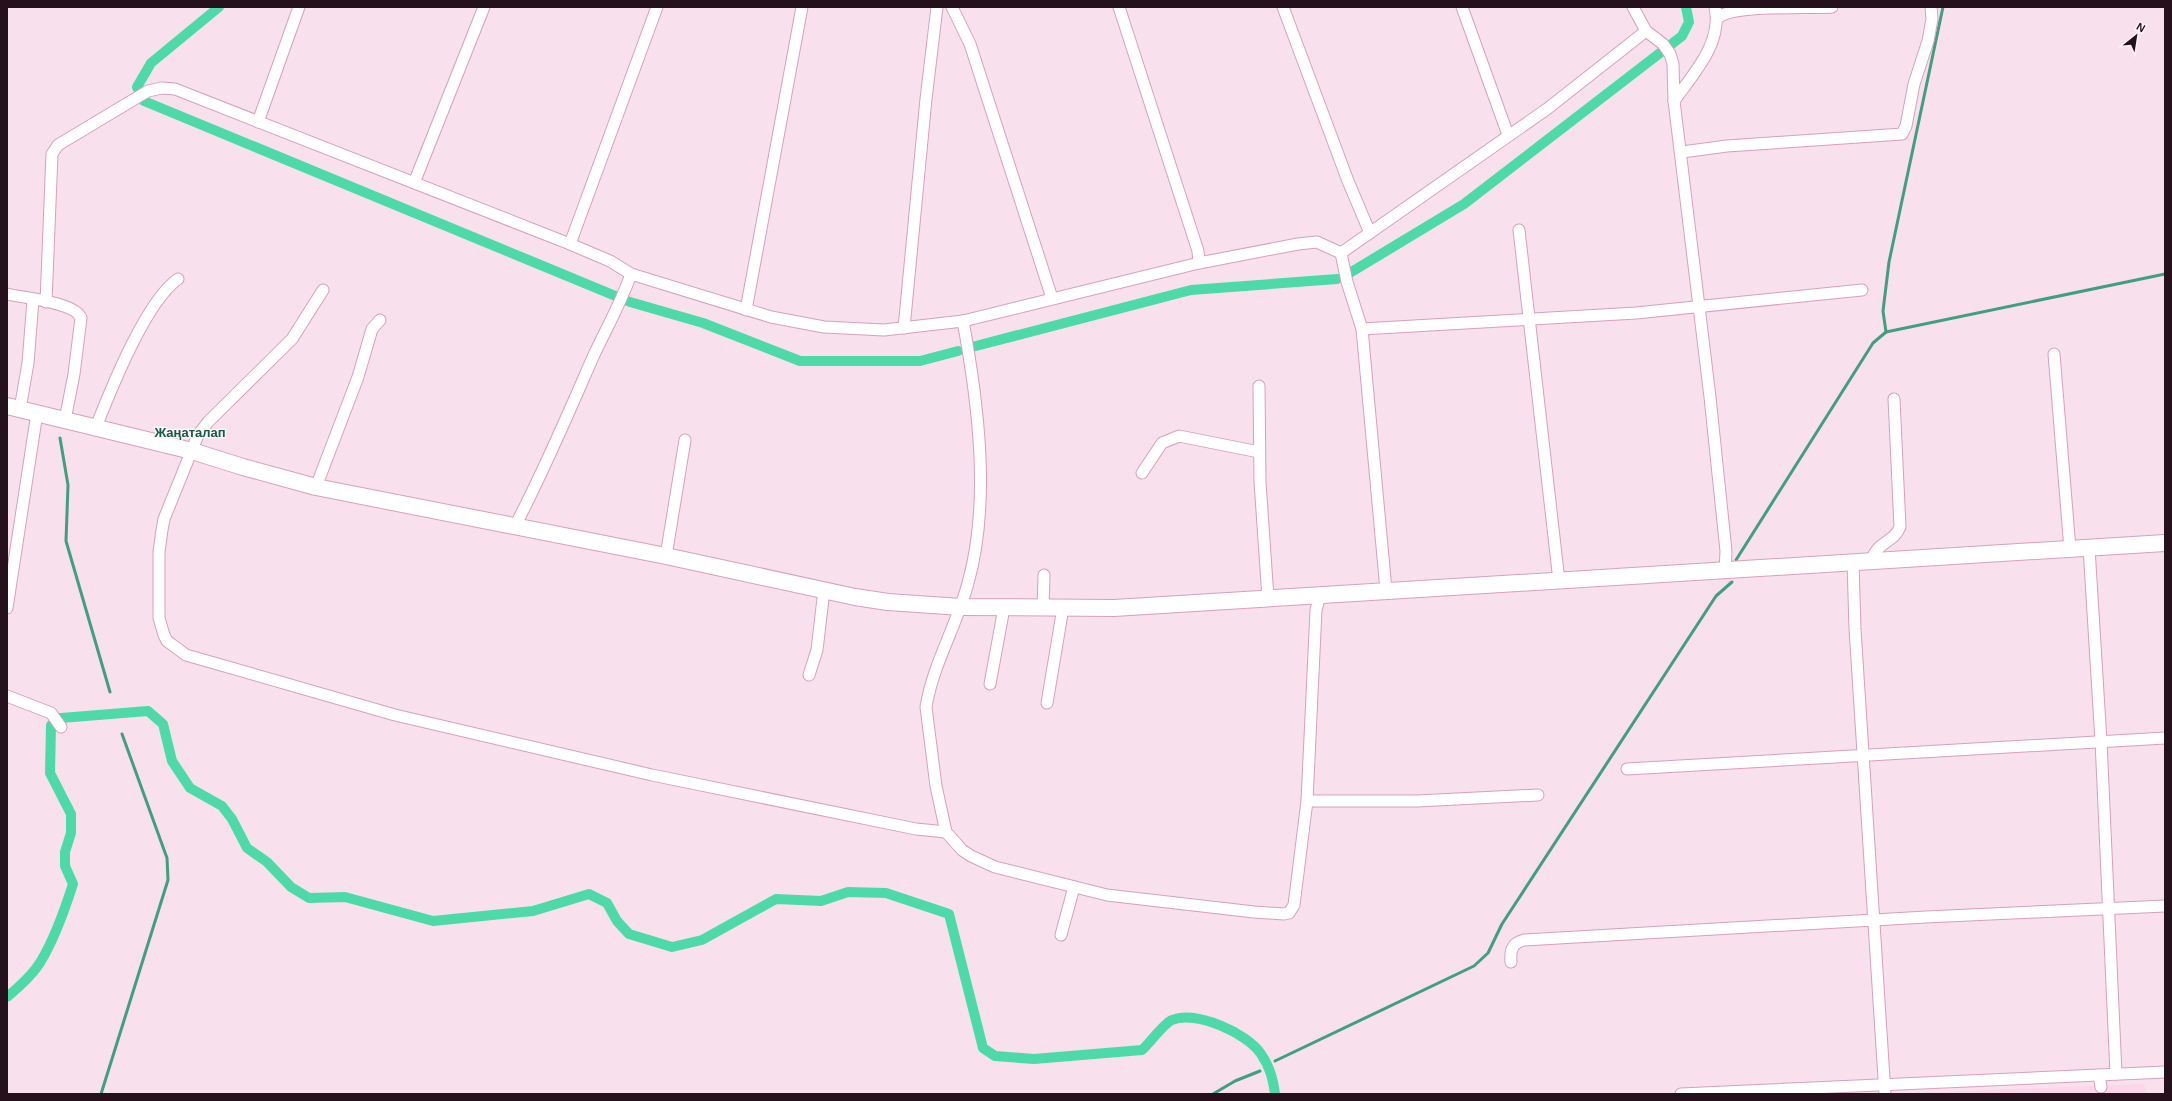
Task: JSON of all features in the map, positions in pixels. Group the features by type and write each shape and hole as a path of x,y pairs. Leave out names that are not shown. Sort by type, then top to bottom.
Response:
{"main road":[{"path":"14,408 192,451 316,487 666,556 824,590 888,602 961,607 1114,608 2165,543"}],"street":[{"path":"258,122 299,7"},
{"path":"414,183 484,7"},
{"path":"570,244 657,7"},
{"path":"746,310 802,7"},
{"path":"904,328 926,100 937,7"},
{"path":"952,7 970,44 1052,298"},
{"path":"1119,7 1198,250 1200,263"},
{"path":"1283,7 1348,181 1370,232"},
{"path":"1462,7 1508,135"},
{"path":"1633,7 1646,31 1663,44 1670,54 1672,64 1674,101 1682,152 1698,308 1710,397 1726,551 1725,570"},
{"path":"1674,101 1714,40 1716,12 1721,15 1740,10 1832,7"},
{"path":"1682,152 1727,146 1902,134 1906,126 1914,84 1928,41 1932,20 1931,7"},
{"path":"1341,253 1568,93 1646,31"},
{"path":"46,302 52,154 54,149 58,145 148,91 162,88 175,89 570,244 610,261 631,274 746,310 800,324 824,327 884,330 904,328 963,320 1200,263 1313,242 1324,244 1341,253"},
{"path":"1519,230 1559,581"},
{"path":"1341,253 1347,282 1362,329 1386,590"},
{"path":"515,526 542,474 594,355 619,305 631,274"},
{"path":"96,427 123,363 140,332 165,290 178,279"},
{"path":"323,290 303,325 292,339 208,422 198,435 164,519 159,552 159,618 167,641 186,655 395,715 694,784 916,829 946,832"},
{"path":"1362,329 1529,318 1636,313 1698,308 1862,290"},
{"path":"7,294 69,307 77,311 81,318 74,374 65,420"},
{"path":"14,408 28,363 34,300"},
{"path":"316,487 358,377 372,329 380,320"},
{"path":"963,320 968,351 981,483 972,566 961,607 946,642 928,695 926,707 936,786 946,832 962,850 995,867 1107,895 1196,906 1287,914 1294,906 1307,801 1316,610 1320,595"},
{"path":"2054,354 2070,549"},
{"path":"1259,386 1258,452 1268,598"},
{"path":"1871,561 1878,547 1895,536 1900,527 1894,399"},
{"path":"7,608 37,413"},
{"path":"1142,473 1162,443 1179,436 1258,452"},
{"path":"666,556 685,440"},
{"path":"2089,548 2109,908 2116,1074"},
{"path":"1853,562 1855,629 1885,1089"},
{"path":"1043,608 1044,575"},
{"path":"809,675 817,650 824,590"},
{"path":"990,684 1004,608"},
{"path":"1047,703 1063,608"},
{"path":"7,696 51,713 58,722"},
{"path":"1627,769 2165,738"},
{"path":"1307,801 1416,801 1538,795"},
{"path":"1061,935 1074,887"},
{"path":"1511,962 1512,947 1515,943 1524,940 1873,920 2165,906"},
{"path":"1681,1094 1885,1089 2165,1072"},
{"path":"2099,1075 2101,1087"}],"shaded area":[{"path":"2144,1084 2147,1094 1891,1094"}],"waterway":[{"path":"219,7 151,63 137,87 144,101 630,302 703,323 800,361 920,361 958,351"},
{"path":"1348,274 1464,204 1682,36 1689,22 1686,7"},
{"path":"1886,332 1883,311 1889,262 1943,7"},
{"path":"1736,560 1873,343 1886,332 2165,274"},
{"path":"972,347 1191,290 1337,279"},
{"path":"60,438 68,485 66,541 110,692"},
{"path":"1275,1061 1474,966 1488,953 1502,924 1716,596 1732,582"},
{"path":"7,997 30,976 41,961 55,933 73,884 65,866 65,852 71,833 71,814 50,773 51,725 61,718 148,711 163,724 172,761 190,788 222,806 232,819 247,848 267,862 291,887 309,898 345,897 433,921 533,911 589,894 607,903 617,921 629,934 672,947 702,940 776,899 821,901 848,892 886,893 949,914 983,1048 995,1056 1034,1059 1142,1050 1161,1029 1172,1020 1194,1018 1220,1025 1233,1031 1245,1038 1254,1046 1261,1054 1269,1068 1275,1094"},
{"path":"101,1094 168,880 167,858 122,734"},
{"path":"1213,1094 1235,1081 1260,1071"}],"district":[{"name":"Жаңаталап","path":"190,432"}]}
